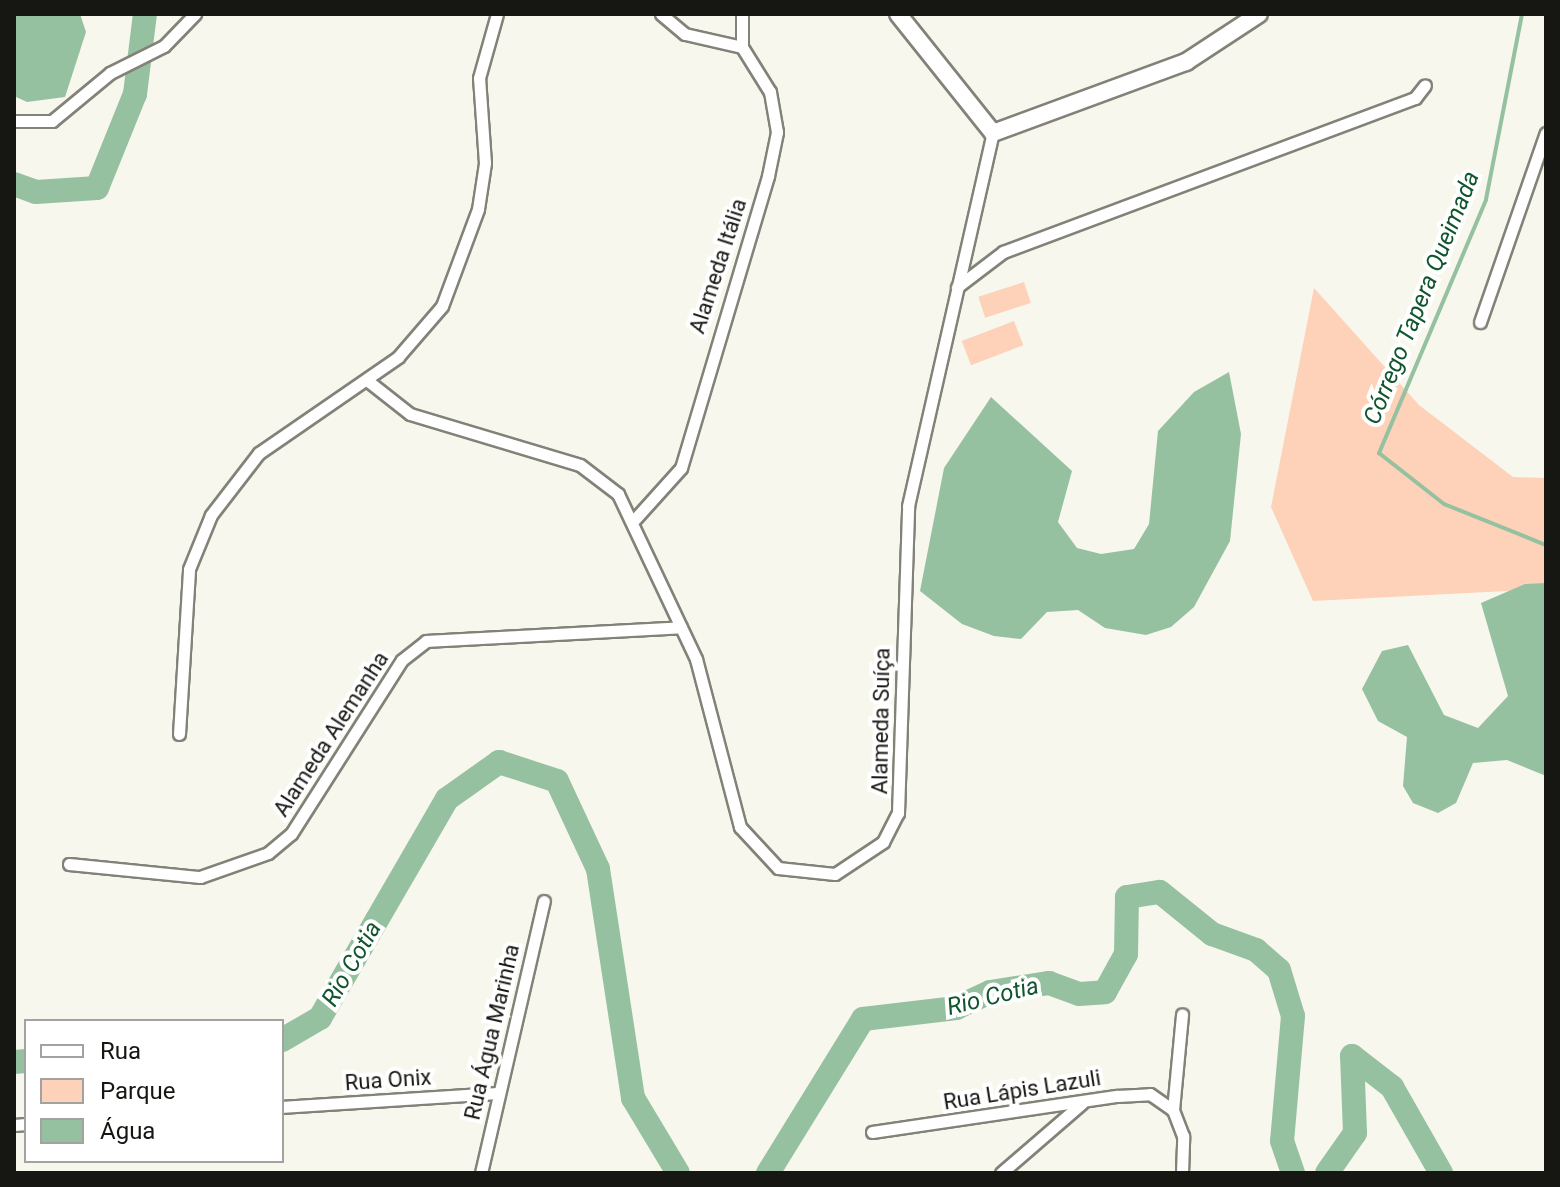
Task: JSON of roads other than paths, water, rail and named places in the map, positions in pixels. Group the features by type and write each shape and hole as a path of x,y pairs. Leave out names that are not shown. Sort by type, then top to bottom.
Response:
{"street":[{"path":"14,121 52,121 110,73 164,46 195,14"},
{"path":"179,734 189,569 211,515 259,453 368,381 442,306 465,252 485,163 482,53 497,14"},
{"path":"661,14 685,34 742,47 742,14"},
{"path":"898,14 993,133 1186,62 1259,14"},
{"name":"Alameda Itália","path":"635,519 681,468 768,176 777,132 770,92 742,47"},
{"path":"957,287 1003,252 1415,98 1425,85"},
{"name":"Alameda Suíça","path":"368,381 410,414 439,426 580,465 618,494 635,519 711,703 740,827 755,850 778,868 807,876 862,862 898,813 904,774 908,506 993,133"},
{"path":"1480,322 1546,133"},
{"name":"Alameda Alemanha","path":"69,864 200,877 268,853 307,811 402,660 426,641 681,627"},
{"name":"Rua Água Marinha","path":"481,1173 496,1093 544,901"},
{"path":"1182,1014 1173,1110 1183,1136 1182,1173"},
{"name":"Rua Onix","path":"284,1107 496,1093"},
{"name":"Rua Lápis Lazuli","path":"872,1132 1150,1094 1173,1110"},
{"path":"1001,1173 1082,1103"}],"water":[{"path":"14,14 80,14 86,32 65,97 27,102 14,96"},
{"path":"1229,372 1241,434 1230,541 1194,607 1171,627 1146,635 1105,628 1078,610 1047,612 1021,639 994,636 962,624 920,591 944,468 991,397 1072,471 1058,522 1077,548 1101,554 1134,549 1149,524 1158,431 1194,392"},
{"path":"1546,583 1546,776 1507,760 1473,763 1456,803 1438,813 1413,803 1403,786 1407,737 1378,721 1362,689 1382,651 1408,645 1444,715 1478,728 1508,696 1481,603 1525,584"}],"waterway":[{"name":"Rio Cotia","path":"14,184 36,192 97,188 135,94 145,14"},
{"name":"Córrego Tapera Queimada","path":"1522,14 1486,200 1379,453 1444,504 1546,545"},
{"name":"Rio Cotia","path":"284,1039 320,1018 447,799 499,762 557,781 598,869 633,1098 678,1173"},
{"name":"Rio Cotia","path":"768,1173 863,1019 956,1008 990,992 1049,983 1079,994 1105,992 1126,954 1127,897 1160,892 1212,934 1256,950 1279,970 1293,1016 1282,1141 1293,1173"},
{"name":"Rio Cotia","path":"1327,1173 1355,1133 1352,1056 1392,1087 1441,1173"},
{"name":"Rio Cotia","path":"14,1062 24,1061"}]}
